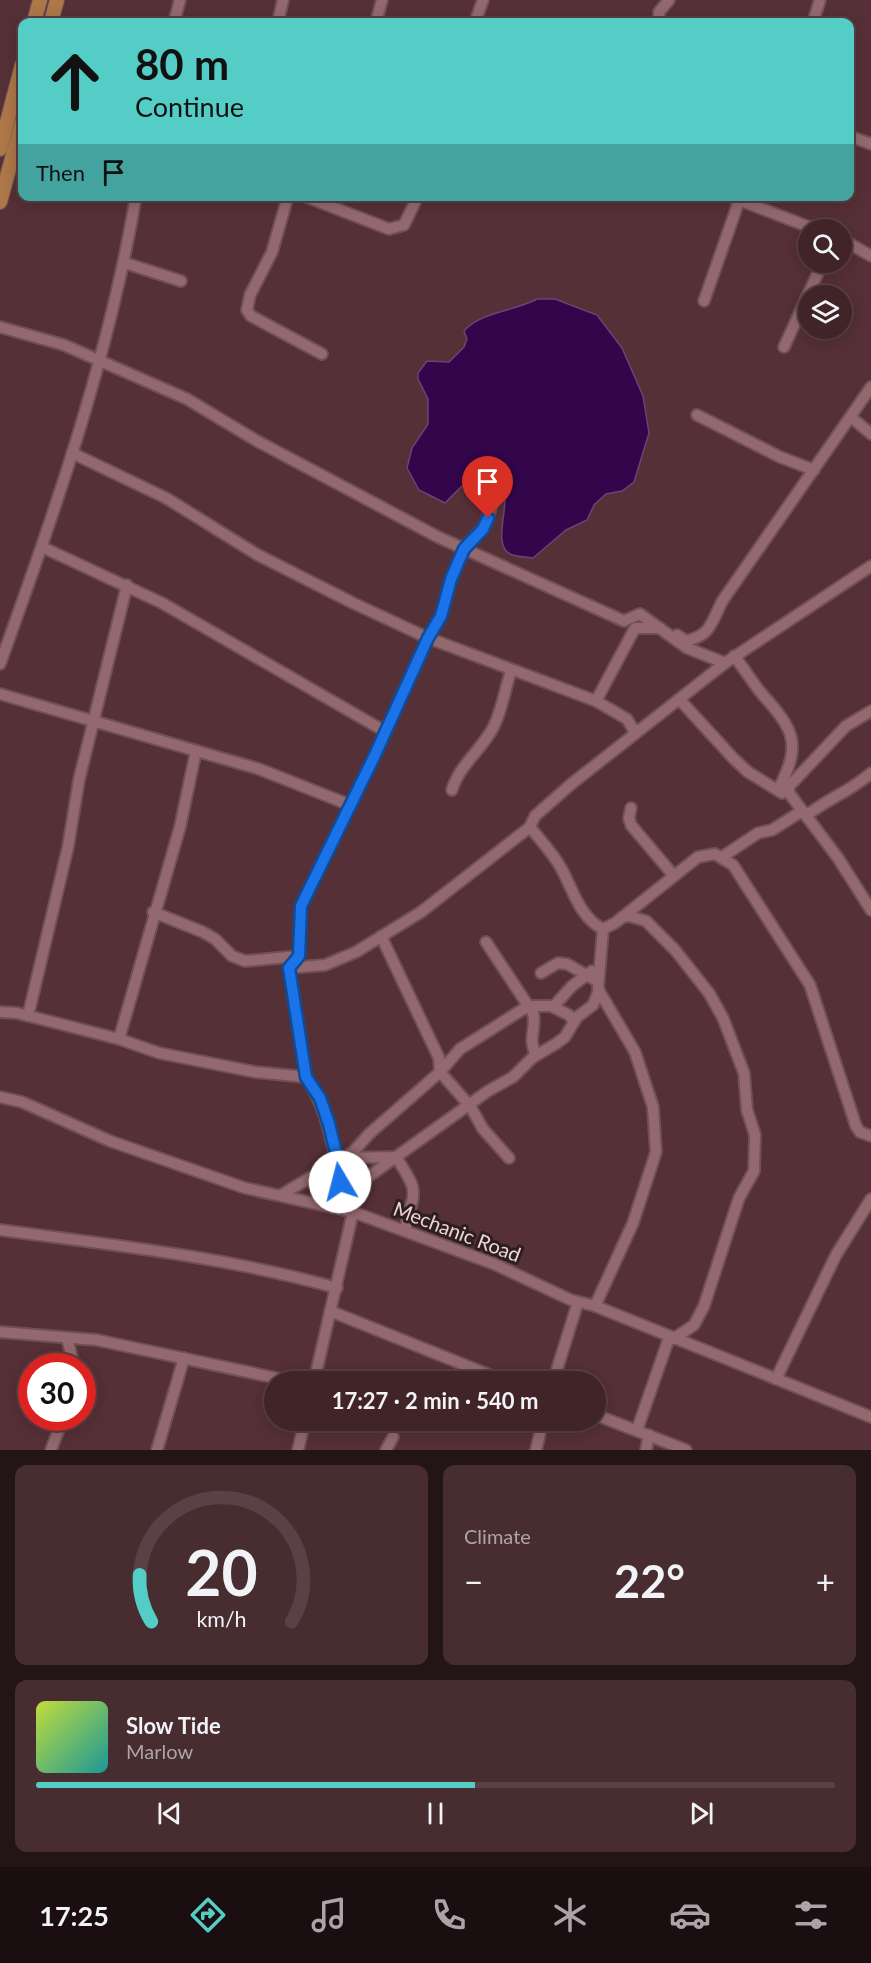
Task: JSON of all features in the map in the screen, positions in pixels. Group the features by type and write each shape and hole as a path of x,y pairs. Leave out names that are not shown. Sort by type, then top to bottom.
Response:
{"main road":[{"path":"35,18 40,0"},
{"path":"52,18 57,0"},
{"path":"0,149 18,80"},
{"path":"0,202 18,137"}],"street":[{"path":"175,18 180,0"},
{"path":"279,18 284,0"},
{"path":"377,18 382,0"},
{"path":"476,18 483,0"},
{"path":"659,18 659,12 669,0"},
{"path":"814,18 819,0"},
{"path":"854,138 871,144"},
{"path":"0,664 42,547 72,453 125,262 135,201"},
{"path":"287,201 272,252 250,295 247,310 251,316 322,354"},
{"path":"333,201 389,229 398,229 404,225 416,201"},
{"path":"704,301 733,201"},
{"path":"739,201 798,223"},
{"path":"852,245 871,256"},
{"path":"125,262 181,281"},
{"path":"784,347 818,273"},
{"path":"0,327 64,345 187,399 257,441 464,549 624,621 640,614 687,648 729,659 789,728 793,749 791,765 777,790"},
{"path":"596,701 635,628 660,628 686,641 702,637 708,632 723,600 852,418 871,387"},
{"path":"697,415 780,457 814,470"},
{"path":"852,418 871,434"},
{"path":"72,453 166,498 258,555 428,638 510,671 596,701 643,727"},
{"path":"316,1371 353,1212 340,1182 338,1161 320,1098 306,1077 289,968 299,956 301,906 447,602 451,579 464,549 483,529 491,508"},
{"path":"42,547 162,603 386,732"},
{"path":"289,968 326,965 356,952 421,912 530,827 541,810 729,659 871,566"},
{"path":"28,1016 68,847 92,720 127,585"},
{"path":"452,790 457,774 494,725 510,671"},
{"path":"0,694 259,769 350,805"},
{"path":"679,699 734,759 793,799"},
{"path":"870,711 846,726 789,786 793,799 838,858 871,910"},
{"path":"119,1039 153,912 180,826 196,751"},
{"path":"722,857 758,833 772,830 833,796 856,786 871,773"},
{"path":"631,808 629,818 631,825 674,876"},
{"path":"530,827 562,870 574,897 596,925 603,929 609,928 698,857 715,854 733,865 810,985 856,1126 861,1132 871,1136"},
{"path":"153,912 203,932 215,939 232,956 245,960 299,956"},
{"path":"622,918 629,916 646,921 680,955 709,993 723,1018 744,1073 747,1110 755,1135 754,1171 740,1198 704,1306 694,1325 671,1338 637,1430"},
{"path":"345,1194 351,1196 359,1192 361,1182 470,1106 488,1090 513,1077 536,1055 565,1037 583,1011 593,1005 598,985 603,929"},
{"path":"381,936 439,1058 440,1071 470,1106 483,1129 509,1158"},
{"path":"486,942 530,1006 535,1020 530,1038 536,1055"},
{"path":"541,973 558,963 567,964 586,974 598,985 635,1052 653,1107 656,1152 633,1223 595,1306"},
{"path":"553,1007 586,974 598,968"},
{"path":"280,1195 353,1152 369,1134 440,1071 460,1049 530,1006 553,1007 569,1015 574,1022"},
{"path":"0,1012 28,1016 119,1039 159,1053 255,1072 306,1077"},
{"name":"Mechanic Road","path":"0,1096 22,1102 110,1141 245,1188 353,1212 405,1230 494,1264 578,1302 595,1306 871,1417"},
{"path":"338,1161 352,1156 396,1157"},
{"path":"396,1157 414,1183 415,1195 405,1230"},
{"path":"776,1379 836,1255 871,1199"},
{"path":"0,1230 150,1249 290,1275 337,1288"},
{"path":"556,1371 578,1302"},
{"path":"330,1311 480,1371"},
{"path":"0,1332 97,1340 264,1375"},
{"path":"67,1338 71,1353"},
{"path":"157,1450 184,1358"},
{"path":"606,1419 686,1450"},
{"path":"51,1450 58,1431"},
{"path":"298,1450 302,1431"},
{"path":"536,1450 540,1431"},
{"path":"646,1450 649,1435"},
{"path":"387,1450 393,1437"}],"shaded area":[{"path":"537,299 555,299 597,315 622,348 643,396 649,433 634,482 622,491 606,494 594,505 587,520 566,530 533,558 512,555 504,547 502,537 505,482 500,469 490,458 445,503 419,490 407,468 412,448 428,424 428,399 418,379 418,373 427,361 449,362 464,347 467,339 464,331 471,324"}],"route":[{"path":"340,1182 338,1161 329,1124 320,1098 306,1077 289,968 299,956 301,906 374,757 428,638 441,616 447,602 451,579 466,544 476,538 488,518"}]}
